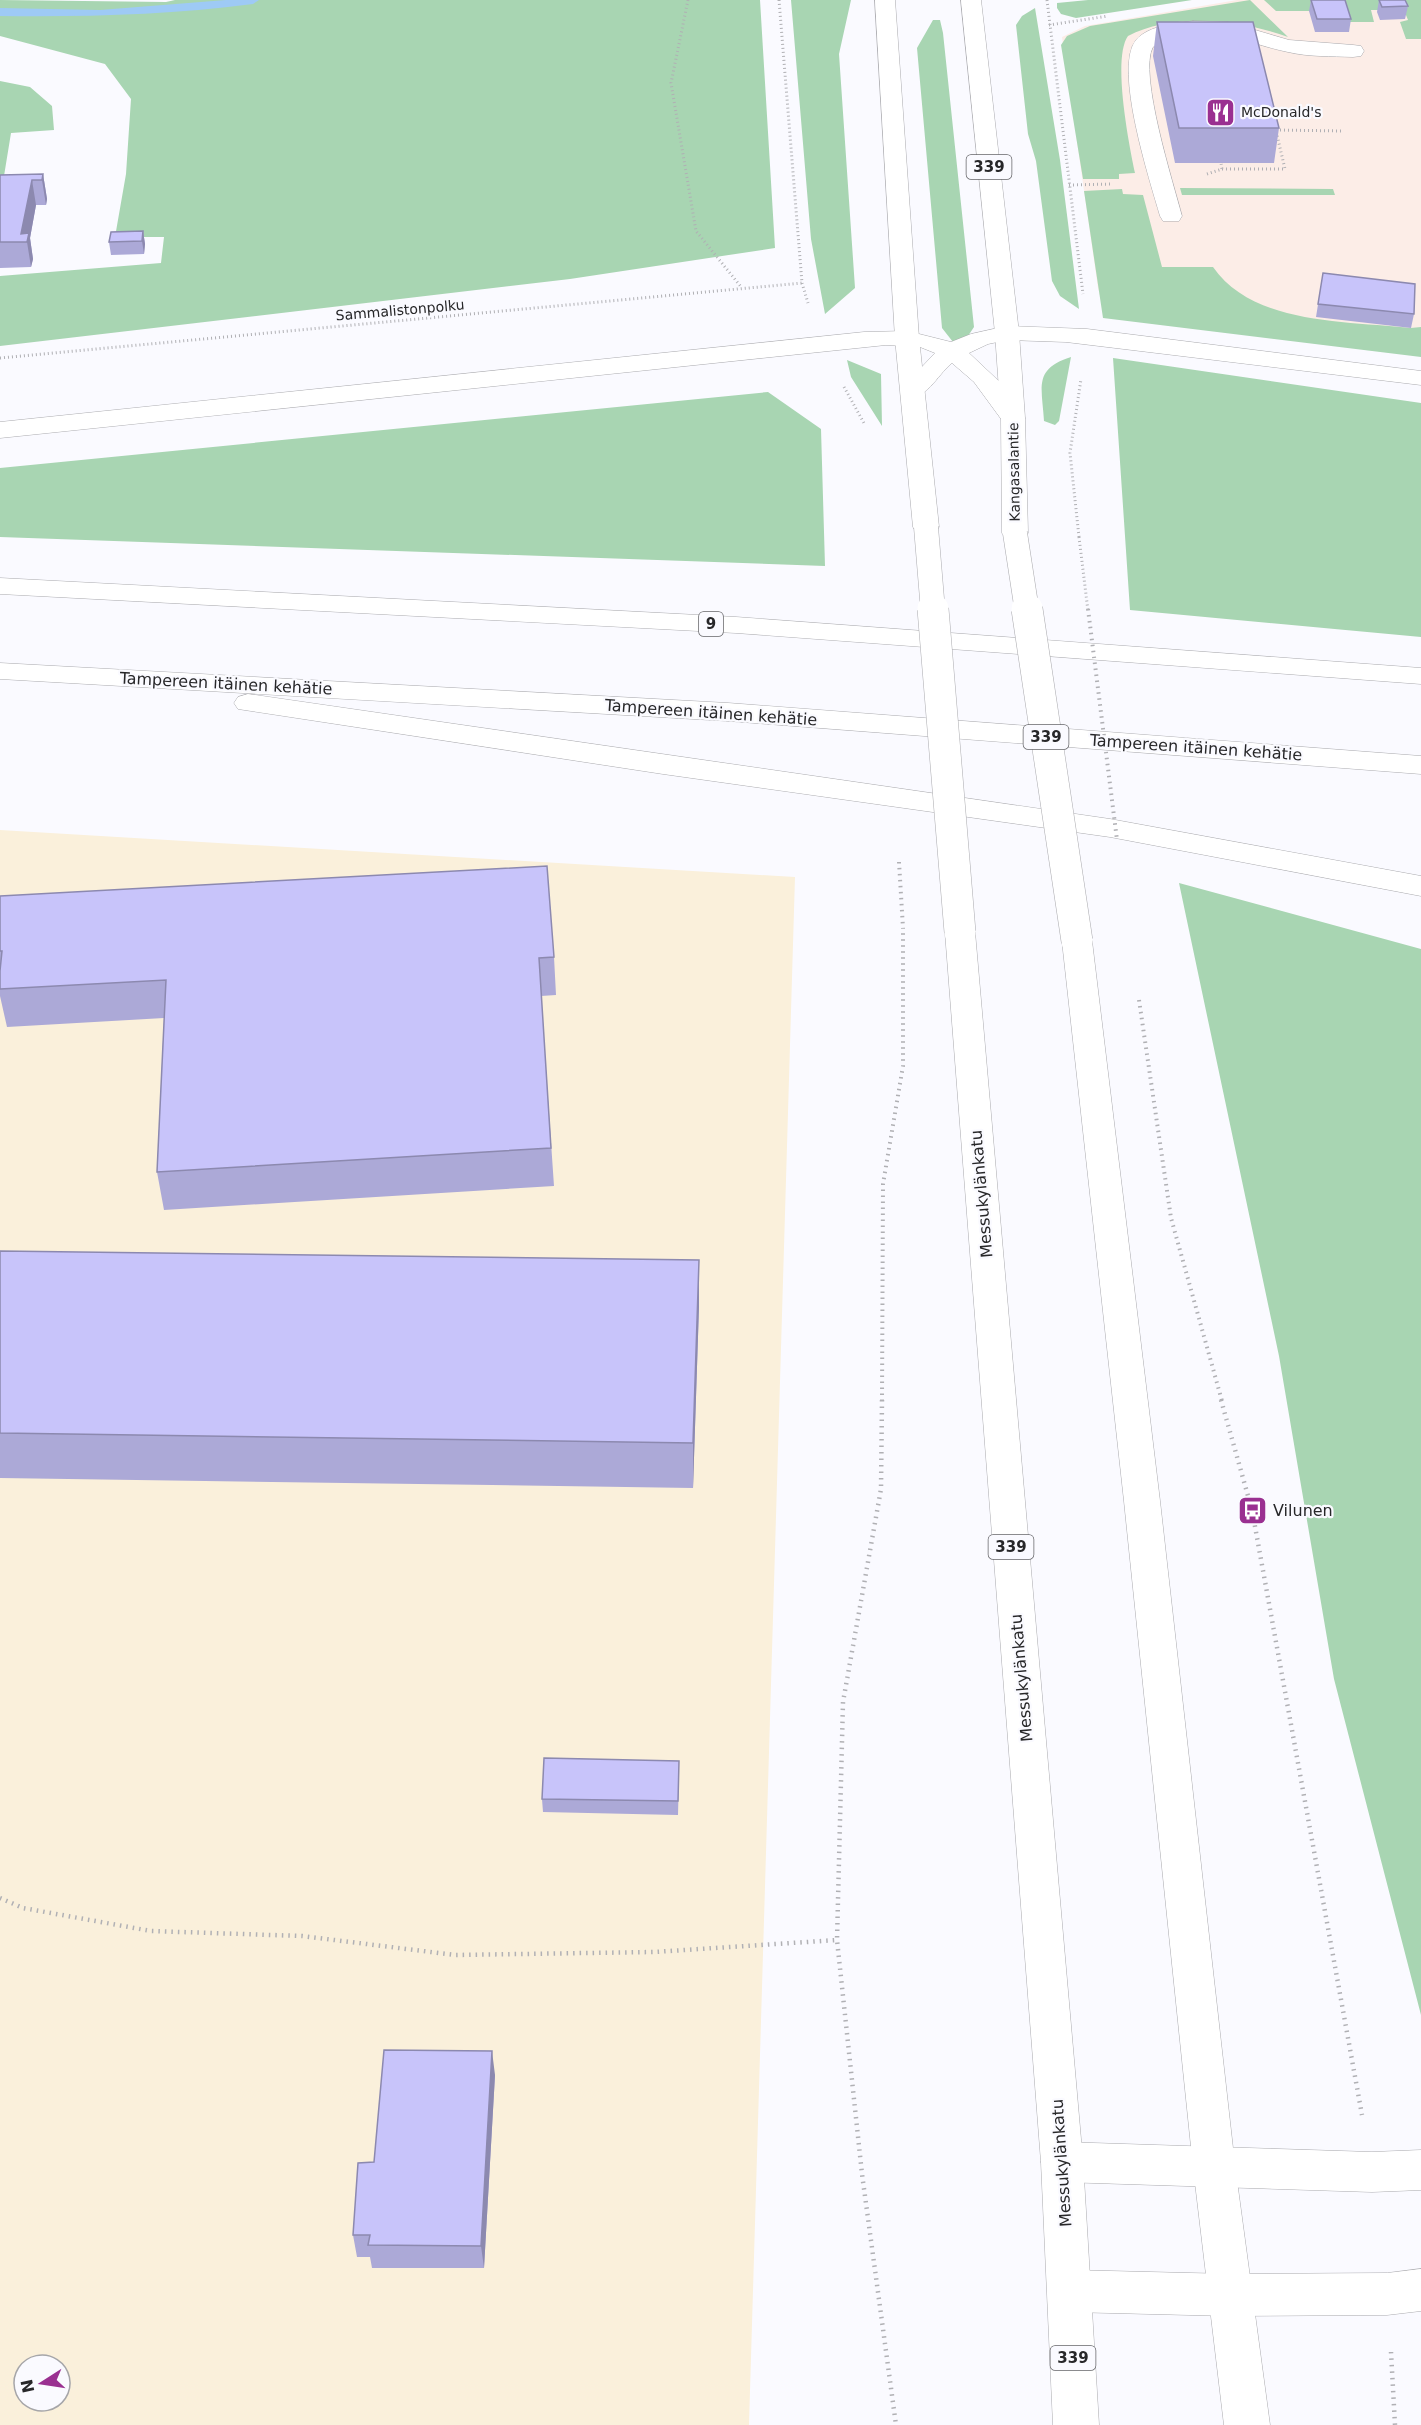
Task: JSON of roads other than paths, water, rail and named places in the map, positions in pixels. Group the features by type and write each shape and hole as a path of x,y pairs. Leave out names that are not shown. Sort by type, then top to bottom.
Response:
{"main road":[{"name":"339","path":"885,0 907,338 913,391"},
{"name":"Kangasalantie","path":"971,0 1006,333 1013,418 1015,533 1077,941 1145,1525 1214,2166"},
{"path":"1171,216 1139,82 1140,50 1154,35 1221,42 1266,40 1320,50 1353,51"},
{"path":"913,391 922,377 951,352 974,341 1006,333 1088,337 1421,378"},
{"path":"0,430 179,413 820,343 907,338 931,342 951,352 981,374 1000,396 1013,418"},
{"name":"Messukylänkatu","path":"913,391 1062,2162 1077,2425"},
{"name":"9","path":"0,585 736,625 1421,676"},
{"name":"Tampereen itäinen kehätie","path":"0,671 728,712 1421,765"},
{"path":"42,672 651,763 1110,828 1421,886"},
{"path":"1062,2162 1372,2172 1421,2170"},
{"name":"339","path":"1214,2166 1247,2425"},
{"path":"1070,2290 1230,2295 1404,2292"}],"waterway":[{"path":"0,12 100,14 186,9 253,0"}],"place":[{"name":"McDonald's","path":"1220,112"},
{"name":"Vilunen","path":"1252,1510"}]}
